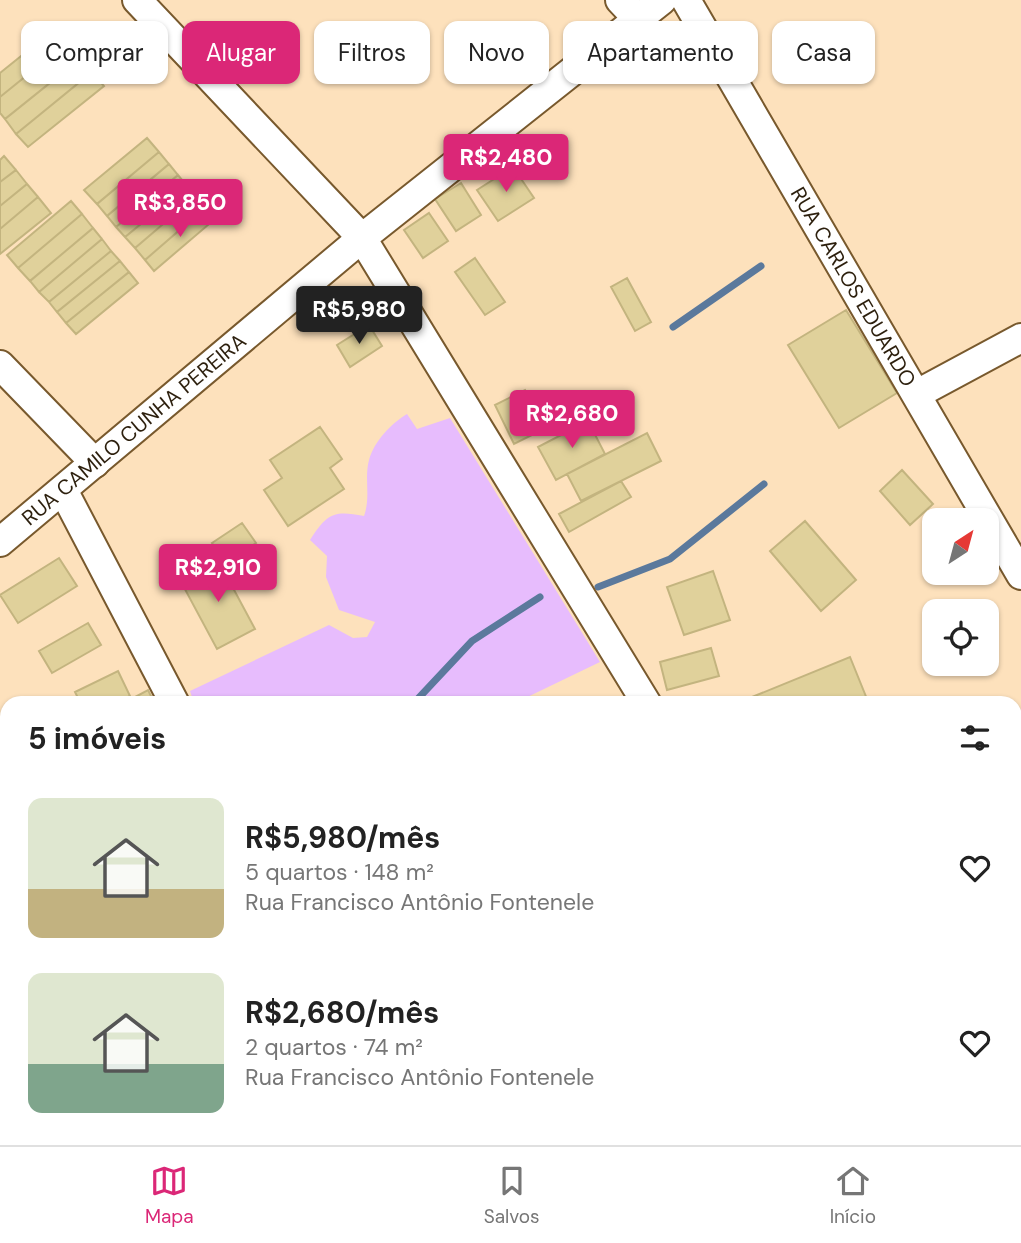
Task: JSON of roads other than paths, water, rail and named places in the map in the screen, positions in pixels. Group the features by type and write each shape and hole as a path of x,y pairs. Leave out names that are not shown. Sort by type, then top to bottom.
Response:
{"street":[{"path":"137,0 362,238 642,696"},
{"name":"RUA CAMILO CUNHA PEREIRA","path":"0,542 629,9 662,0"},
{"name":"RUA CARLOS EDUARDO","path":"686,0 1021,575"},
{"path":"916,394 1021,338"},
{"path":"0,365 95,463"},
{"path":"62,490 171,696"}],"waterway":[{"path":"673,327 761,266"},
{"path":"598,587 670,559 764,484"},
{"path":"420,696 472,641 540,597"}]}
